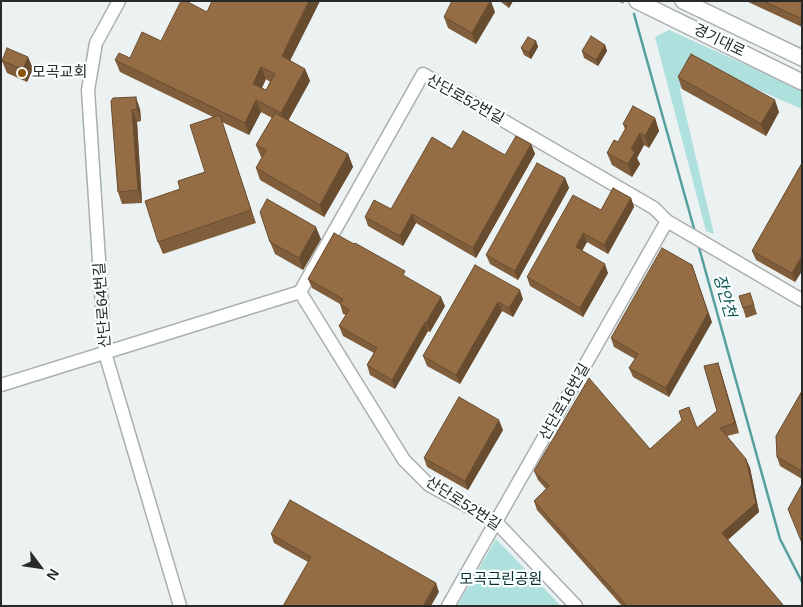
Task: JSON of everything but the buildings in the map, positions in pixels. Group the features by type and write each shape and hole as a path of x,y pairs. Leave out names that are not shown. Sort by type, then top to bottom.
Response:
{"main road":[{"name":"경기대로","path":"637,1 802,82"},
{"name":"경기대로","path":"683,1 802,58"}],"street":[{"name":"산단로64번길","path":"119,1 96,42 88,90 106,352 180,606"},
{"name":"산단로52번길","path":"576,606 496,522 429,485 404,460 300,292 423,74 654,208 667,221"},
{"path":"667,221 802,300"},
{"name":"산단로16번길","path":"448,606 667,221"},
{"path":"1,385 300,292"}],"green space":[{"path":"669,30 802,90 802,109 694,62 680,90 714,234 706,231 655,37"},
{"name":"모곡근린공원","path":"496,539 561,606 457,606"}],"waterway":[{"name":"장안천","path":"634,14 695,232"},
{"name":"장안천","path":"698,244 780,539 802,582"}],"place":[{"name":"모곡교회","path":"22,73"}]}
